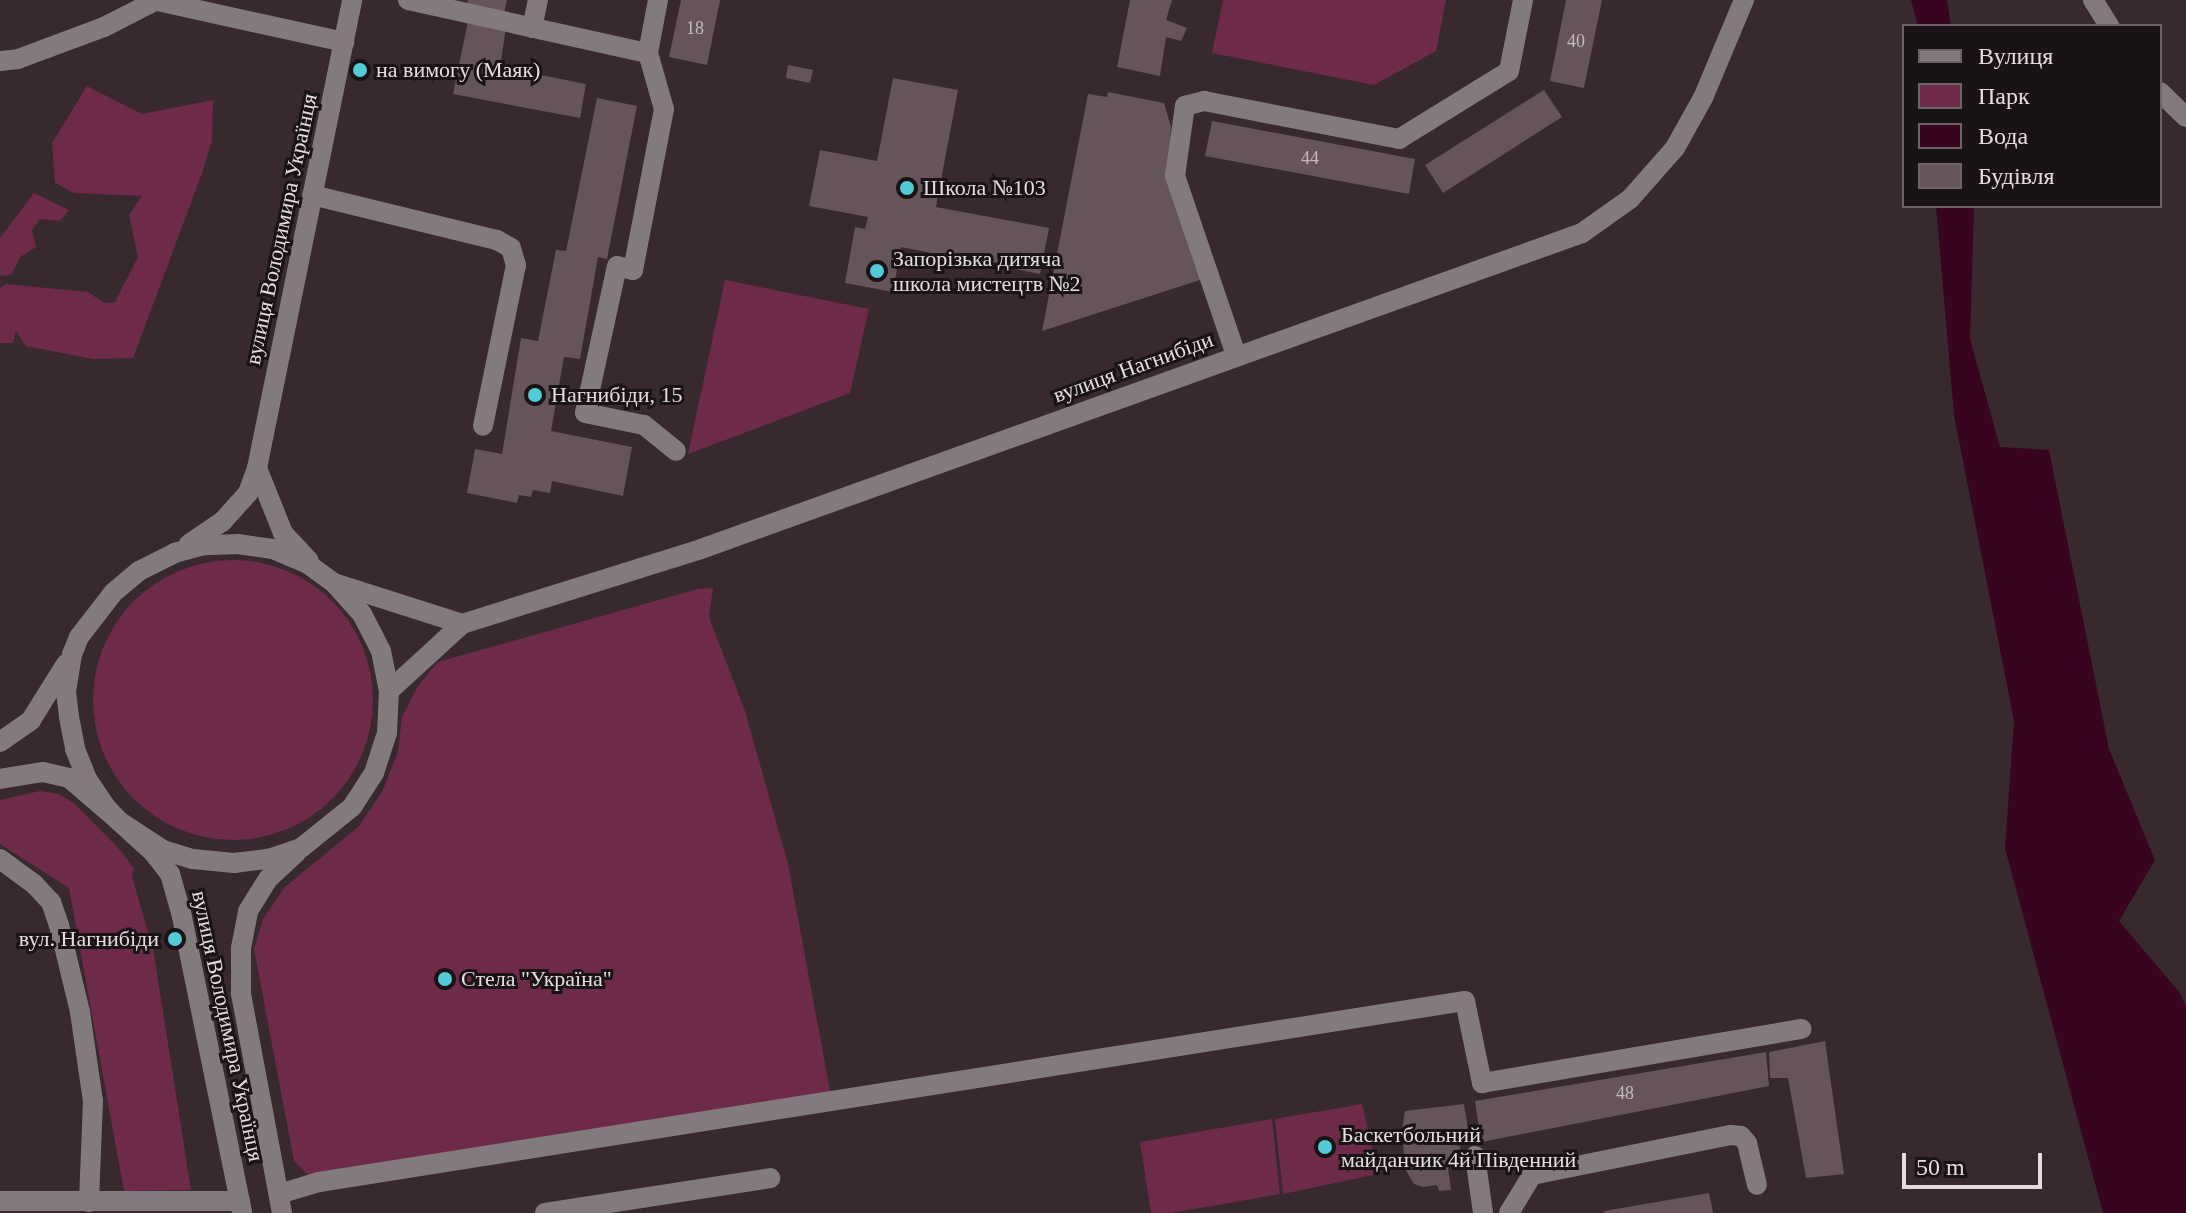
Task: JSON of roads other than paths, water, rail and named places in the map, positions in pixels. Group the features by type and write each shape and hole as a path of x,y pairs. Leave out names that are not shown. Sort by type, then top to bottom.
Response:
{"street":[{"name":"вулиця Володимира Українця","path":"241,1207 181,912 170,874 153,852 119,821 87,779 75,749 66,692 72,654 79,637 113,593 139,571 175,553 222,522 248,493 257,468 352,0"},
{"path":"408,0 648,53"},
{"path":"532,28 538,0"},
{"path":"658,0 648,53 664,109 633,270 617,266 585,413 644,425 676,451"},
{"path":"1236,355 1175,176 1185,106 1204,101 1399,139 1509,71 1523,0"},
{"name":"вулиця Нагнибіди","path":"389,691 462,624 701,549 1582,233 1630,199 1675,148 1731,38 1744,0"},
{"path":"2093,0 2108,24"},
{"path":"0,61 18,59 90,32 156,1 344,42"},
{"path":"2162,94 2186,117"},
{"path":"312,195 497,240 511,248 516,265 483,426"},
{"name":"вулиця Володимира Українця","path":"257,468 283,533 362,614 381,651 389,691 387,733 374,773 352,807 269,878 248,911 241,948 241,993 281,1203"},
{"name":"вулиця Володимира Українця","path":"175,553 204,545 239,544 273,549 306,563 334,583"},
{"path":"334,583 462,624"},
{"path":"0,742 31,720 72,654"},
{"path":"0,779 43,772 69,778 119,821"},
{"name":"вулиця Володимира Українця","path":"119,821 163,850 193,859 234,863 269,859 301,848"},
{"path":"0,859 34,884 51,902 62,939 80,1012 93,1101 89,1202"},
{"path":"281,1203 319,1182 1465,1001 1482,1083 1801,1029"},
{"path":"1509,1213 1532,1175 1731,1135 1741,1136 1747,1143 1757,1185"},
{"path":"1475,1156 1483,1213"},
{"path":"545,1213 770,1178"},
{"path":"0,1201 241,1207"}],"water":[{"path":"1911,0 1947,0 1951,24 1917,24"},
{"path":"1936,208 1974,208 1970,339 2000,447 2049,450 2109,749 2155,860 2119,921 2180,993 2186,1007 2186,1213 2103,1213 2005,848 2014,721 1954,415"}],"place":[{"name":"на вимогу (Маяк)","path":"360,70"},
{"name":"Школа №103","path":"907,188"},
{"name":"Запорізька дитяча школа мистецтв №2","path":"877,271"},
{"name":"Нагнибіди, 15","path":"535,395"},
{"name":"вул. Нагнибіди","path":"175,939"},
{"name":"Стела \"Україна\"","path":"445,979"},
{"name":"Баскетбольний майданчик 4й Південний","path":"1325,1147"}]}
